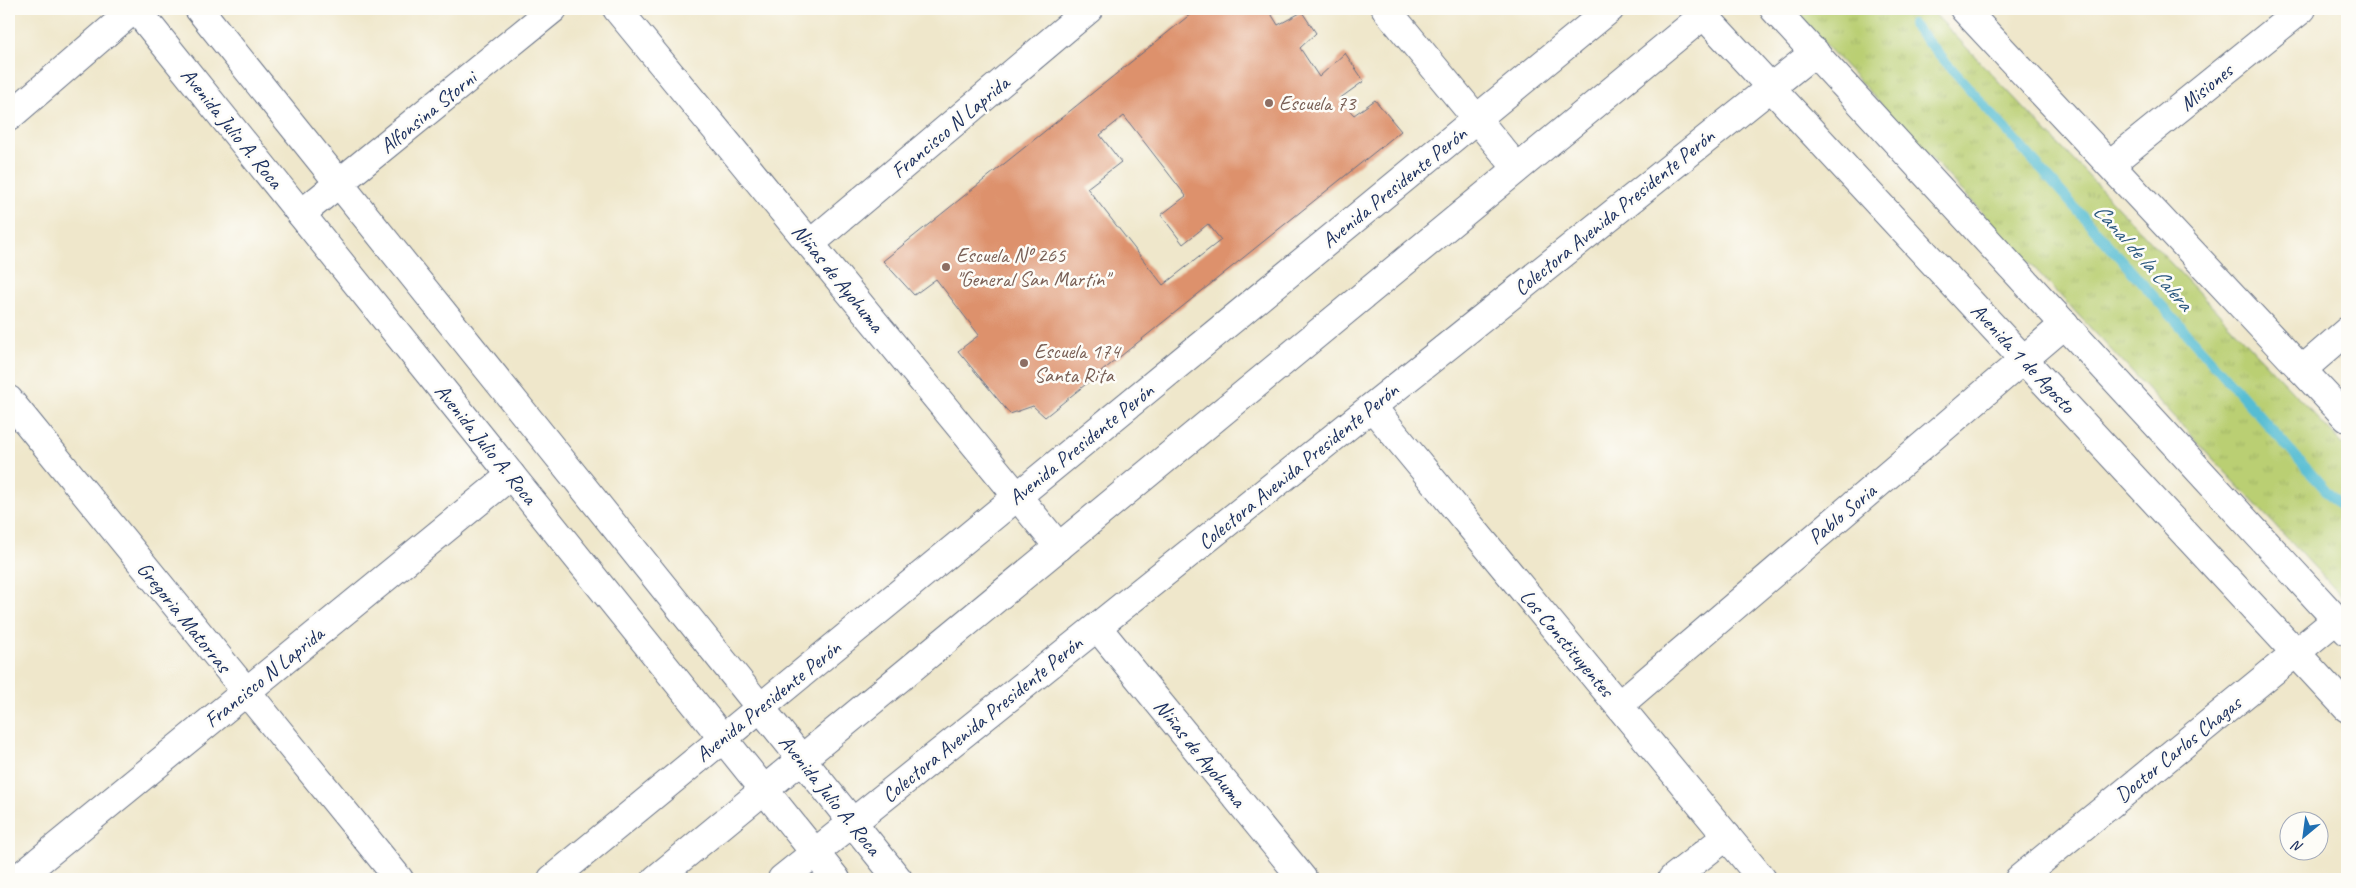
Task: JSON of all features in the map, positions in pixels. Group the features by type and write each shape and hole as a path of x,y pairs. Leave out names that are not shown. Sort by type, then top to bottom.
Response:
{"street":[{"path":"9,118 135,9"},
{"name":"Avenida Julio A. Roca","path":"135,9 836,879"},
{"name":"Avenida Julio A. Roca","path":"199,9 898,879"},
{"name":"Alfonsina Storni","path":"301,214 554,9"},
{"name":"Niñas de Ayohuma","path":"617,9 1059,547"},
{"name":"Francisco N Laprida","path":"810,244 1089,9"},
{"path":"1386,9 1517,168"},
{"name":"Avenida Presidente Perón","path":"552,879 1610,9"},
{"path":"1774,9 2342,625"},
{"path":"1964,9 2347,418"},
{"name":"Misiones","path":"2110,164 2302,9"},
{"path":"656,879 1517,168 1704,11"},
{"name":"Avenida 1 de Agosto","path":"1704,11 1771,87 2347,708"},
{"name":"Colectora Avenida Presidente Perón","path":"782,879 1814,52"},
{"name":"Pablo Soria","path":"1619,705 2065,324"},
{"path":"2302,370 2347,331"},
{"name":"Gregoria Matorras","path":"9,400 399,879"},
{"name":"Los Constituyentes","path":"1372,407 1762,879"},
{"name":"Francisco N Laprida","path":"18,879 511,475"},
{"name":"Doctor Carlos Chagas","path":"2019,879 2296,653 2342,625"},
{"name":"Niñas de Ayohuma","path":"1097,627 1303,879"},
{"path":"1672,879 1727,836"}],"green space":[{"path":"1792,9 1930,9 2347,449 2347,602"}],"building":[{"path":"1197,9 1273,9 1270,12 1278,25 1302,12 1316,33 1300,48 1319,77 1345,53 1364,81 1339,99 1354,115 1375,100 1401,131 1045,417 1033,406 1010,414 958,351 979,335 936,279 914,295 883,261","holes":["1124,116 1186,196 1161,215 1183,244 1208,224 1221,240 1163,285 1087,188 1121,162 1100,135"]}],"waterway":[{"name":"Canal de la Calera","path":"1912,24 2347,514"}],"place":[{"name":"Escuela 73","path":"1269,103"},
{"name":"Escuela Nº 265 \"General San Martín\"","path":"946,267"},
{"name":"Escuela 174 Santa Rita","path":"1024,363"}]}
